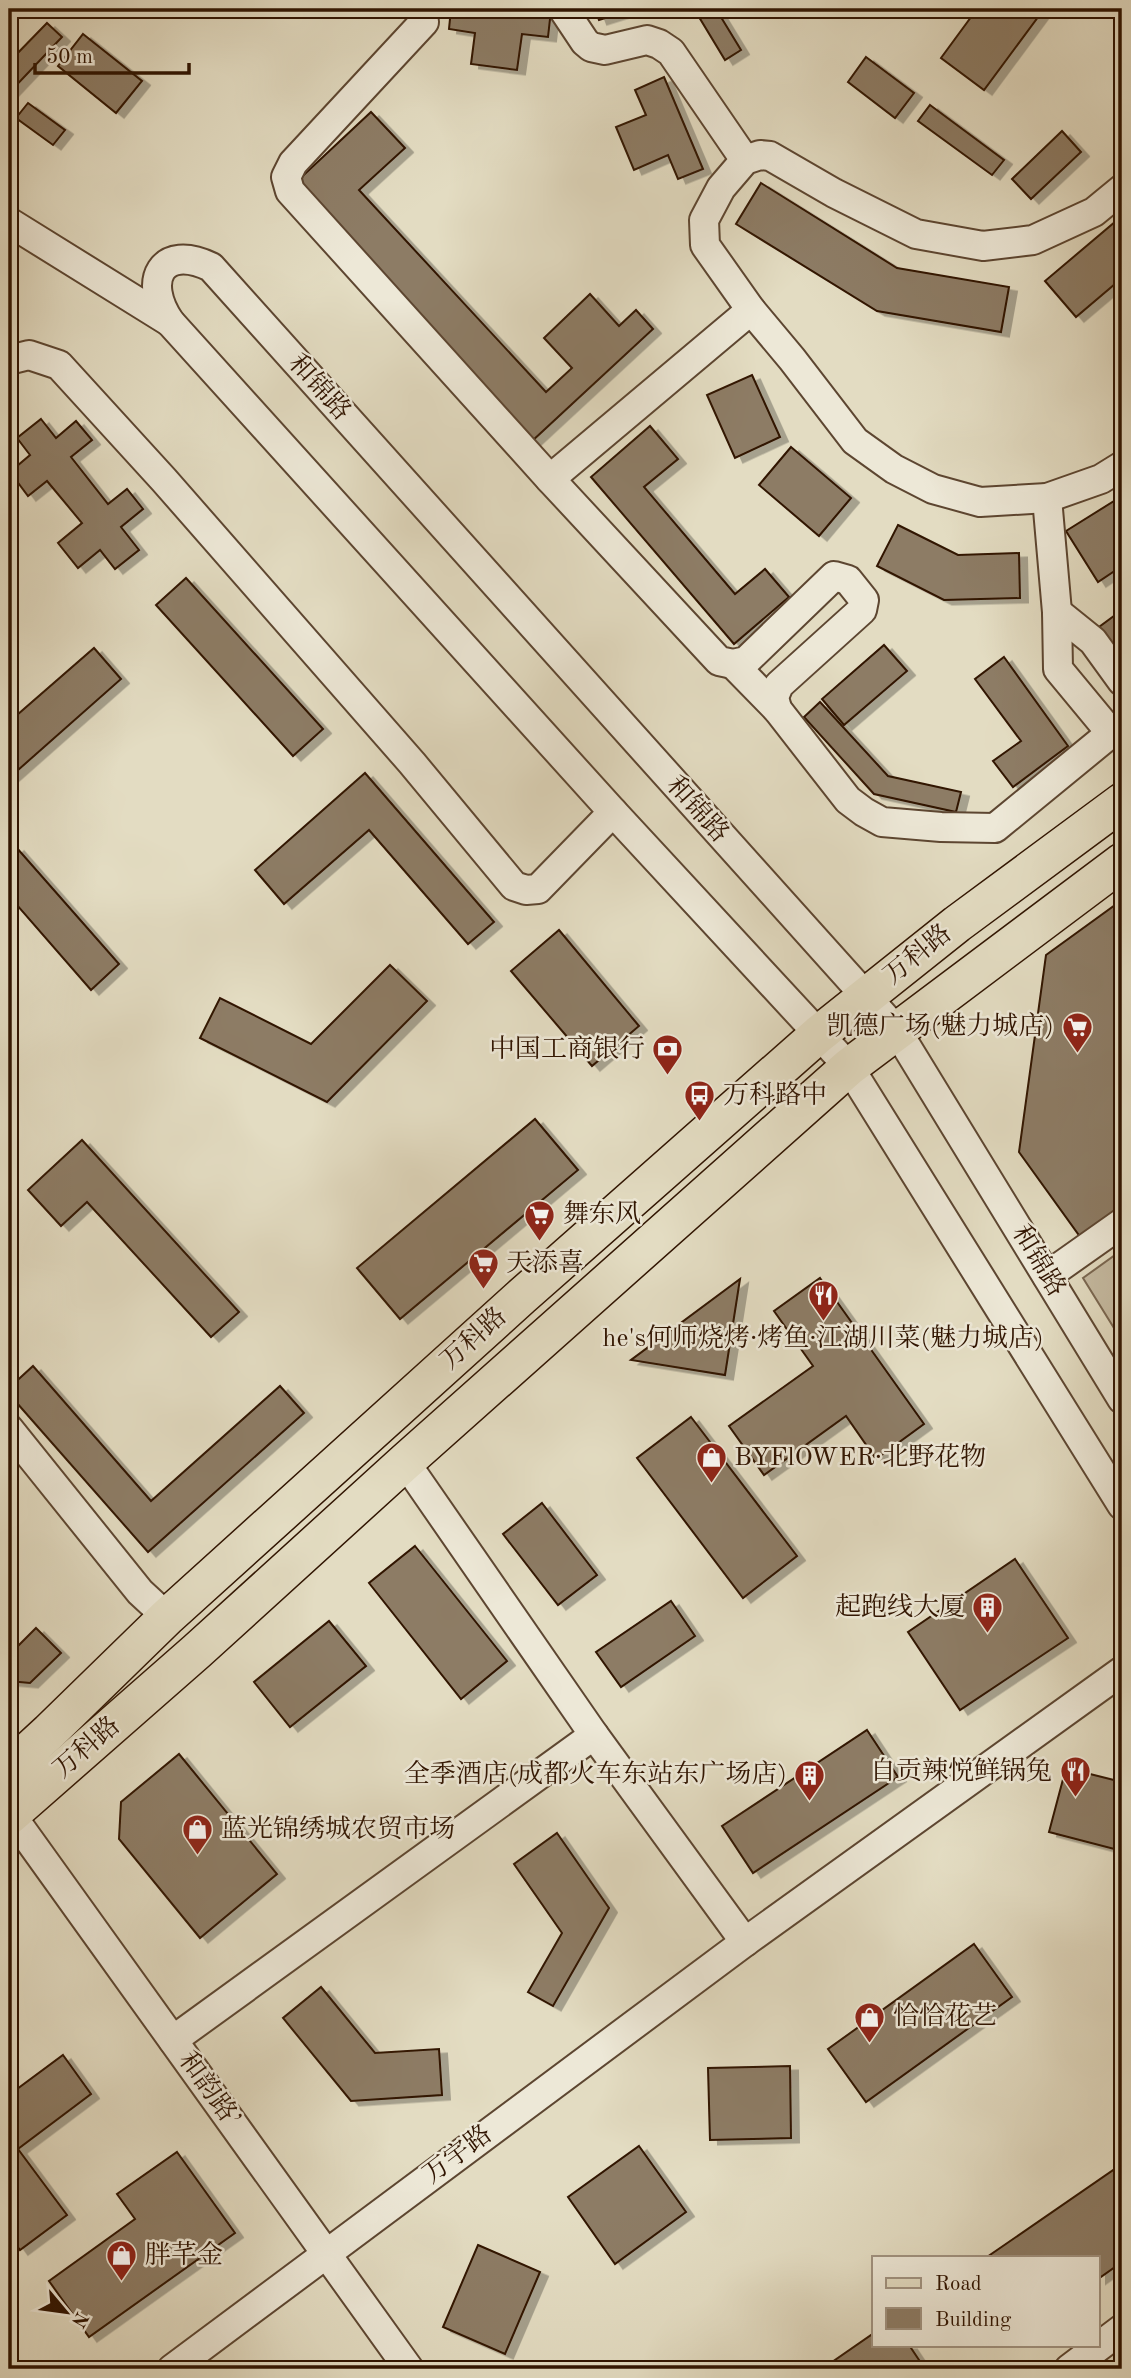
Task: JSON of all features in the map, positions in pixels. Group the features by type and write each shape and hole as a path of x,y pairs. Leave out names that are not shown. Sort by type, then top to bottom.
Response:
{"main road":[{"name":"万科路","path":"9,1769 167,1617 521,1297 819,1034 957,924 1122,802"},
{"name":"万科路","path":"9,1814 197,1651 849,1067 1122,862"}],"street":[{"path":"563,9 591,47 605,50 647,40 671,52 745,160"},
{"path":"424,22 293,163 286,177 290,191 550,479 719,661 733,664 746,661 834,576 848,580 864,600 862,610 779,685 774,698 777,709"},
{"path":"1122,189 1094,212 1033,240 983,246 916,234 834,194 770,156 760,155 745,160 721,188 704,220 705,245 751,310 855,441 894,469 933,489 980,502 1047,498 1101,479 1122,466"},
{"path":"9,222 170,322 613,812 849,1067 1122,1505"},
{"name":"和锦路","path":"170,322 160,306 155,288 164,266 177,258 194,259 211,267 897,1031 1122,1399"},
{"path":"550,479 751,310"},
{"path":"9,360 29,355 59,365 164,480 514,886 526,890 538,888 613,812"},
{"path":"733,664 777,709 848,800 863,812 882,822 995,828 1117,729 1058,669 1057,612 1047,498"},
{"path":"1057,612 1093,641 1122,681"},
{"path":"1046,1276 1122,1223"},
{"path":"9,1429 140,1592 167,1617"},
{"path":"405,1462 594,1735 745,1942"},
{"name":"万宇路","path":"189,2369 745,1942 1122,1671"},
{"path":"173,2040 594,1735"},
{"name":"和韵路’","path":"9,1814 409,2369"},
{"name":"万宇路","path":"172,2369 330,2259"},
{"path":"1100,2346 1122,2329"},
{"path":"1069,2369 1099,2346"}],"shaded area":[{"path":"1122,1250 1122,1341 1083,1278"}],"building":[{"path":"451,9 551,10 548,37 522,34 517,70 471,64 475,33 449,29"},
{"path":"595,9 634,9 599,20"},
{"path":"716,9 741,50 725,60 699,17"},
{"path":"977,9 1044,9 984,90 941,58"},
{"path":"47,23 62,37 9,93 9,62"},
{"path":"83,34 142,81 116,113 58,66"},
{"path":"866,57 914,93 895,118 848,82"},
{"path":"664,77 703,169 678,179 668,155 634,170 616,127 646,115 635,90"},
{"path":"28,103 65,130 53,145 16,118"},
{"path":"930,105 1004,160 992,175 918,121"},
{"path":"371,112 405,148 359,190 546,392 572,368 544,338 590,294 619,326 636,310 653,329 531,442 294,184"},
{"path":"1062,131 1081,152 1031,199 1012,179"},
{"path":"761,183 897,268 1009,287 1001,332 877,311 736,224"},
{"path":"1122,216 1122,278 1076,317 1045,281"},
{"path":"752,375 780,437 735,458 707,395"},
{"path":"41,419 56,438 76,421 92,440 71,457 108,504 127,489 143,509 121,527 139,550 115,569 100,550 78,568 58,543 82,523 47,481 28,496 10,472 30,455 17,438"},
{"path":"650,426 678,459 644,487 735,594 765,569 789,597 734,644 591,477"},
{"path":"791,447 851,498 819,536 759,485"},
{"path":"1122,496 1122,566 1098,582 1066,531"},
{"path":"898,525 958,555 1019,553 1020,598 944,600 877,566"},
{"path":"186,578 323,729 293,756 156,605"},
{"path":"1122,610 1122,660 1099,627"},
{"path":"884,645 907,671 844,725 822,699"},
{"path":"94,648 121,679 9,778 9,722"},
{"path":"1004,657 1068,746 1013,787 993,761 1021,741 975,679"},
{"path":"820,702 888,776 961,792 956,812 874,794 804,717"},
{"path":"365,773 494,922 468,944 369,830 284,904 255,870"},
{"path":"16,847 119,964 91,990 9,896 9,853"},
{"name":"凯德广场(魅力城店)","path":"1122,900 1122,1208 1081,1238 1019,1152 1046,955"},
{"path":"559,930 639,1026 592,1066 511,971"},
{"path":"390,965 427,1001 327,1102 200,1038 220,998 311,1044"},
{"path":"535,1119 578,1170 400,1319 357,1268"},
{"path":"82,1140 239,1312 211,1337 87,1202 61,1226 28,1190"},
{"path":"820,1278 924,1424 876,1459 846,1416 764,1475 729,1426 813,1366 774,1311"},
{"path":"740,1279 725,1375 631,1360"},
{"path":"33,1366 151,1501 280,1386 304,1413 148,1552 9,1394 9,1388"},
{"path":"691,1417 797,1556 743,1598 637,1458"},
{"path":"542,1503 597,1575 558,1605 503,1534"},
{"path":"415,1546 507,1661 461,1699 369,1583"},
{"name":"起跑线大厦","path":"1015,1559 1068,1638 960,1710 908,1632"},
{"path":"671,1601 695,1636 621,1687 596,1652"},
{"path":"329,1621 366,1666 290,1727 254,1682"},
{"path":"36,1628 61,1653 30,1683 9,1681 9,1655"},
{"name":"全季酒店(成都火车东站东广场店)","path":"867,1730 898,1777 753,1873 722,1826"},
{"name":"蓝光锦绣城农贸市场","path":"179,1754 277,1874 200,1938 119,1839 121,1802"},
{"path":"1066,1768 1122,1782 1122,1851 1049,1832"},
{"path":"557,1833 609,1908 553,2006 528,1992 562,1933 514,1864"},
{"path":"974,1944 1012,1997 866,2102 828,2049"},
{"path":"321,1987 375,2053 439,2049 442,2095 351,2101 283,2018"},
{"path":"63,2055 91,2094 18,2149 67,2215 20,2250 9,2235 9,2095"},
{"path":"790,2066 791,2138 710,2140 708,2068"},
{"path":"639,2146 686,2212 615,2264 568,2197"},
{"path":"177,2152 235,2233 89,2337 49,2281 135,2219 117,2194"},
{"path":"1122,2164 1122,2262 1100,2278 1100,2256 988,2256"},
{"path":"478,2245 540,2272 505,2354 443,2327"},
{"path":"872,2334 872,2346 910,2346 925,2369 822,2369"}],"place":[{"name":"凯德广场(魅力城店)","path":"1077,1054"},
{"name":"中国工商银行","path":"668,1077"},
{"name":"万科路中","path":"700,1123"},
{"name":"舞东风","path":"540,1242"},
{"name":"天添喜","path":"483,1291"},
{"name":"he's何师烧烤·烤鱼·江湖川菜(魅力城店)","path":"823,1323"},
{"name":"BYFlOWER·北野花物","path":"711,1485"},
{"name":"起跑线大厦","path":"988,1635"},
{"name":"自贡辣悦鲜锅兔","path":"1075,1799"},
{"name":"全季酒店(成都火车东站东广场店)","path":"810,1802"},
{"name":"蓝光锦绣城农贸市场","path":"198,1857"},
{"name":"恰恰花艺","path":"870,2044"},
{"name":"胖芊金","path":"122,2283"}]}
